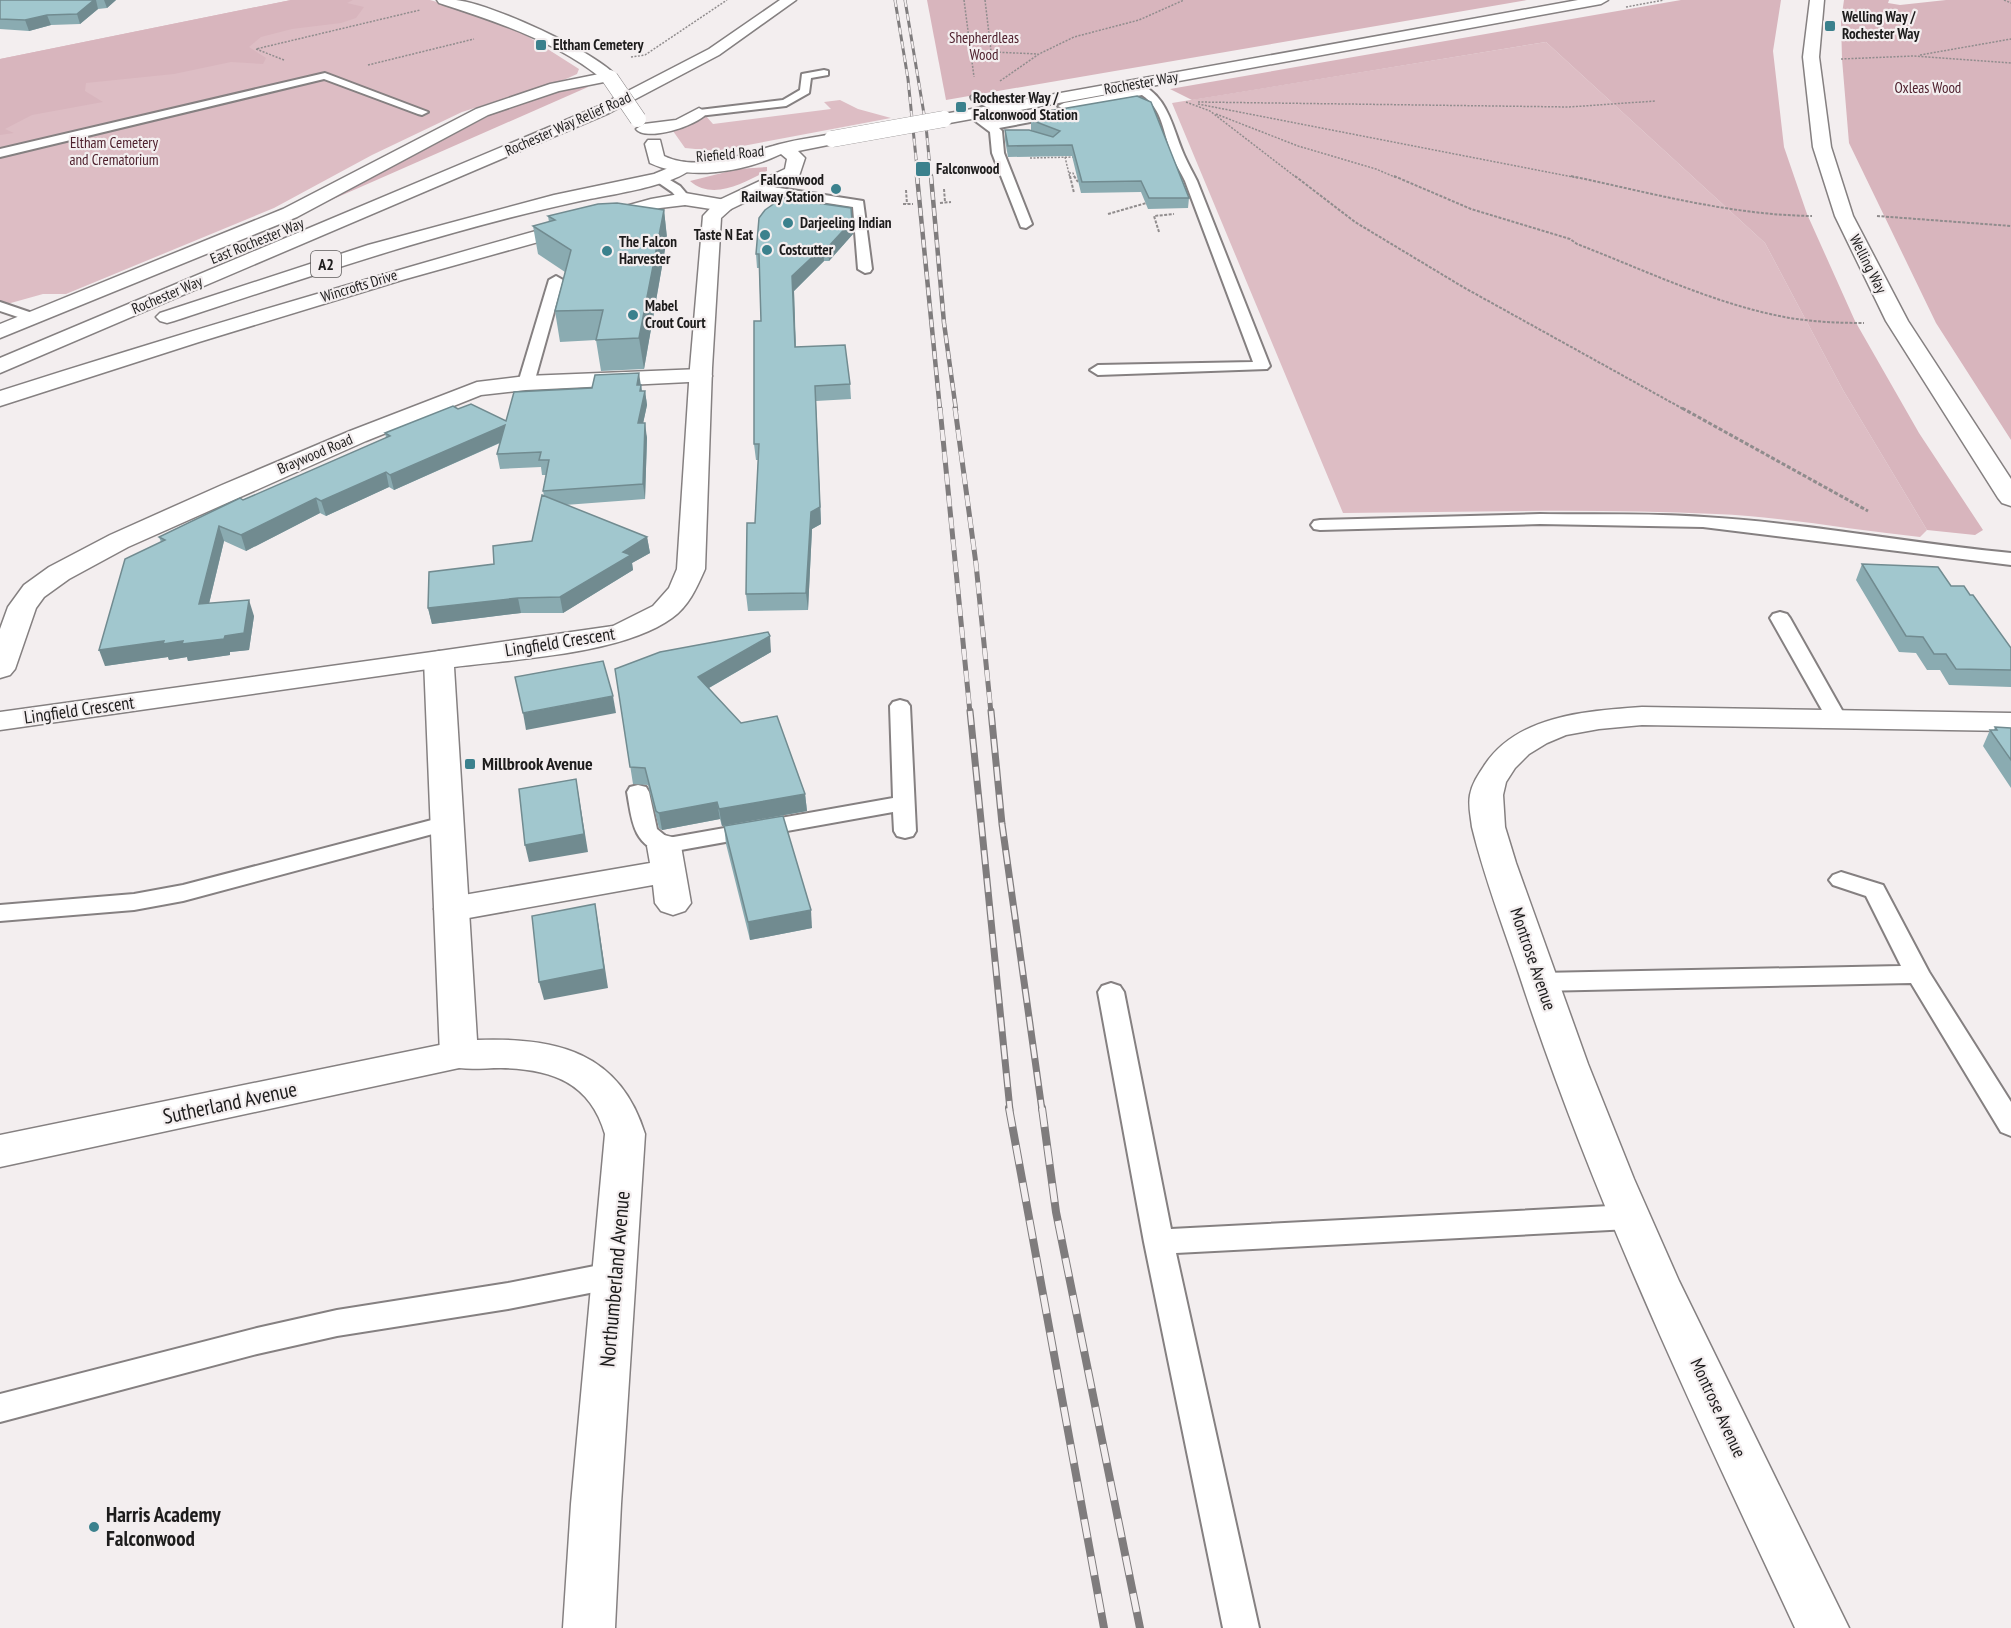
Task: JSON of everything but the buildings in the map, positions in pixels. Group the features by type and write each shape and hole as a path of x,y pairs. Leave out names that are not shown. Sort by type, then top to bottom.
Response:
{"main road":[{"name":"Riefield Road","path":"444,0 525,27 591,63 609,78 649,137 656,159 670,166 683,167"},
{"name":"Rochester Way Relief Road","path":"334,224 538,139 634,94 714,52 789,0"},
{"name":"Rochester Way","path":"683,167 712,166 760,158 779,150 832,139 978,122 998,109 1142,91 1601,0"},
{"name":"Welling Way","path":"1817,0 1811,57 1822,147 1844,216 1897,321 2011,498"},
{"name":"Rochester Way Relief Road","path":"314,218 533,125 642,71"},
{"path":"0,332 290,213 482,112 556,87 609,78"},
{"path":"649,137 699,113"},
{"name":"Riefield Road","path":"649,137 672,154 698,159 752,151 779,150"},
{"path":"724,205 793,172 796,158 779,150"},
{"path":"660,178 683,167"},
{"name":"A2","path":"0,380 133,328 313,268 554,201 660,178"},
{"name":"Wincrofts Drive","path":"0,399 191,336 395,276 658,203 685,199 724,205"},
{"name":"Lingfield Crescent","path":"0,721 582,641 622,633 663,612 682,591 691,570 712,216 724,205"},
{"name":"East Rochester Way","path":"0,346 314,218"},
{"name":"Rochester Way","path":"0,366 334,224"},
{"name":"Braywood Road","path":"0,669 22,608 34,591 58,573 119,541 231,490 437,403 477,389 526,383 701,376"},
{"path":"439,660 459,1055"},
{"name":"Montrose Avenue","path":"1823,1628 1783,1550 1629,1216 1539,981 1489,826 1485,797 1490,782 1513,752 1530,739 1556,727 1593,719 1642,716 2011,722"},
{"path":"452,909 668,873"},
{"name":"Northumberland Avenue","path":"459,1055 502,1052 540,1056 574,1067 597,1082 615,1105 625,1134 596,1504 589,1628"},
{"name":"Sutherland Avenue","path":"0,1151 459,1055"}],"lane":[{"path":"699,113 786,104 805,91 806,76 824,74"},
{"path":"0,153 325,76 422,112"},
{"path":"978,122 1142,91 1156,100 1166,117 1178,155 1191,181 1262,366 1098,370"},
{"path":"976,97 998,109"},
{"path":"978,122 1011,135"},
{"path":"978,122 1000,161 1026,224"},
{"path":"660,178 676,189 685,199"},
{"path":"760,189 859,204 865,269"},
{"path":"526,383 556,280"},
{"path":"0,306 33,318"},
{"path":"1320,525 1540,519 1703,522 2011,559"},
{"path":"1780,618 1837,719"},
{"path":"900,706 905,831"},
{"path":"638,792 646,832 668,873 904,803"},
{"path":"0,913 134,902 183,893 447,824"},
{"path":"1841,880 1875,891 1918,974 2011,1125"},
{"path":"1539,981 1918,974"},
{"path":"1111,992 1159,1242 1241,1628"},
{"path":"1159,1242 1629,1216"},
{"path":"0,1408 257,1341 337,1323 508,1296 615,1275"}],"path":[{"path":"626,58 645,55 727,0"},
{"path":"964,0 976,97 1039,54 1074,37 1139,20 1184,0"},
{"path":"984,0 991,51"},
{"path":"2004,0 2011,3"},
{"path":"461,4 432,12 425,8 256,49 325,76 475,39"},
{"path":"1913,56 2011,39"},
{"path":"971,51 1039,54"},
{"path":"1811,57 1913,56 2011,63"},
{"path":"1185,102 1569,107 1655,101"},
{"path":"1185,102 1299,146 1376,169 1471,209 1570,239 1577,244 1689,288 1796,320 1845,324 1864,323"},
{"path":"1185,102 1665,195 1705,206 1816,216"},
{"path":"1210,111 1355,222 1443,276 1876,515"},
{"path":"1021,158 1082,156"},
{"path":"1065,157 1074,193"},
{"path":"1069,173 1073,172 1078,182"},
{"path":"944,189 945,202"},
{"path":"906,190 905,204 913,204"},
{"path":"1108,214 1152,201"},
{"path":"940,203 951,202"},
{"path":"1159,232 1154,216 1176,214"},
{"path":"1844,216 1884,216 2011,226"}],"green space":[{"name":"Eltham Cemetery and Crematorium","path":"291,0 430,0 486,16 513,27 579,69 577,74 566,79 462,112 372,155 274,208 66,294 43,294 0,306 0,59"},
{"path":"291,0 353,0 347,3 364,7 356,18 341,23 292,29 261,37 249,47 266,58 263,64 231,62 174,74 86,83 85,91 103,102 32,115 5,129 14,133 0,135 0,59"},
{"name":"Shepherdleas Wood","path":"927,0 1527,0 946,100"},
{"path":"1681,0 1781,0 1773,51 1784,147 1807,214 1855,321 1919,433 1983,530 1975,535 1927,530 1843,390 1765,243 1546,42 1192,100 1170,89"},
{"name":"Oxleas Wood","path":"1844,0 1889,0 1888,3 1900,5 1946,0 2011,0 2011,440 1936,323 1849,143 1842,59 1841,21"},
{"path":"1546,42 1765,243 1843,390 1927,530 1920,537 1793,521 1669,512 1343,513 1172,103"},
{"path":"586,82 588,87 322,204 500,110"},
{"path":"840,100 858,109 891,118 716,151 685,148 673,131 706,116 713,124 831,109 824,102"},
{"path":"767,167 767,171 738,185 718,190 708,190 690,181 738,169"}],"railway":[{"path":"895,0 908,79 918,178"},
{"path":"905,0 926,126 931,178"},
{"path":"917,176 940,410"},
{"path":"931,176 944,323 956,410"},
{"path":"940,408 970,713"},
{"path":"955,408 976,564 991,713"},
{"path":"970,711 1010,1110"},
{"path":"991,711 1002,824 1042,1110"},
{"path":"1009,1108 1104,1628"},
{"path":"1042,1108 1056,1212 1140,1628"}],"place":[{"name":"Welling Way / Rochester Way","path":"1830,26"},
{"name":"Eltham Cemetery","path":"541,45"},
{"name":"Rochester Way / Falconwood Station","path":"961,107"},
{"name":"Falconwood","path":"923,169"},
{"name":"Falconwood Railway Station","path":"836,189"},
{"name":"Darjeeling Indian","path":"788,223"},
{"name":"Taste N Eat","path":"765,235"},
{"name":"Costcutter","path":"767,250"},
{"name":"The Falcon Harvester","path":"607,251"},
{"name":"Mabel Crout Court","path":"633,315"},
{"name":"Millbrook Avenue","path":"470,764"},
{"name":"Harris Academy Falconwood","path":"94,1527"}]}
